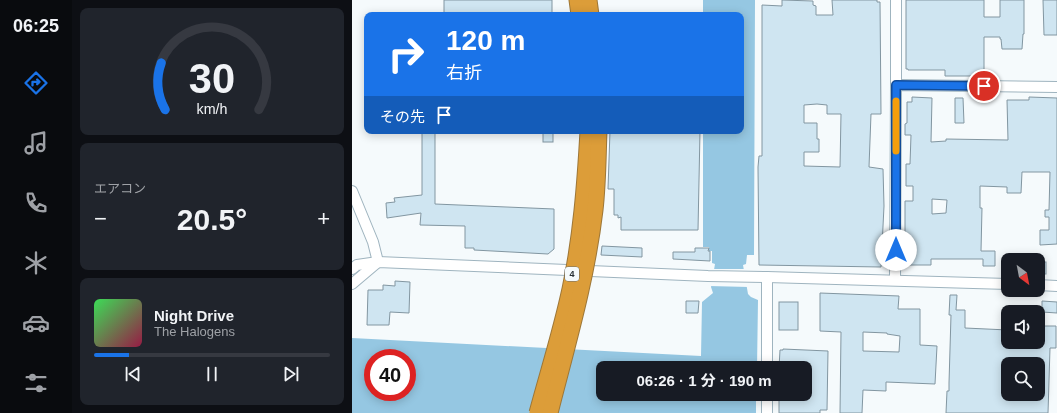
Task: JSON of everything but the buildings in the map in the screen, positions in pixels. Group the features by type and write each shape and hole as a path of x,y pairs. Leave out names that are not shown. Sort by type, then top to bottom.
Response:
{"highway":[{"path":"577,0 579,12"},
{"path":"589,0 591,12"},
{"name":"4","path":"537,413 562,320 577,248 583,208 588,134"},
{"name":"4","path":"550,413 581,295 589,251 595,210 599,134"}],"street":[{"path":"895,280 896,0"},
{"path":"896,85 1057,87"},
{"path":"352,191 373,242 378,262"},
{"path":"352,269 357,265 378,262 708,276 767,276 1001,284"},
{"path":"352,284 378,262"},
{"path":"767,276 767,361"},
{"path":"1045,285 1057,286"},
{"path":"767,401 767,413"}],"water":[{"path":"703,0 755,0 754,255 747,255 746,264 743,265 748,294 758,300 757,361 596,361 596,401 756,401 756,413 352,413 352,338 701,356 702,302 713,293 711,287 715,264 712,263 712,251 709,251 709,247 703,247 703,134 744,134 744,12 703,12"}],"pier":[{"path":"712,269 746,269 749,287 709,286"}],"slow traffic":[{"path":"896,101 896,151"}],"route":[{"path":"896,250 896,85 984,86"}]}
